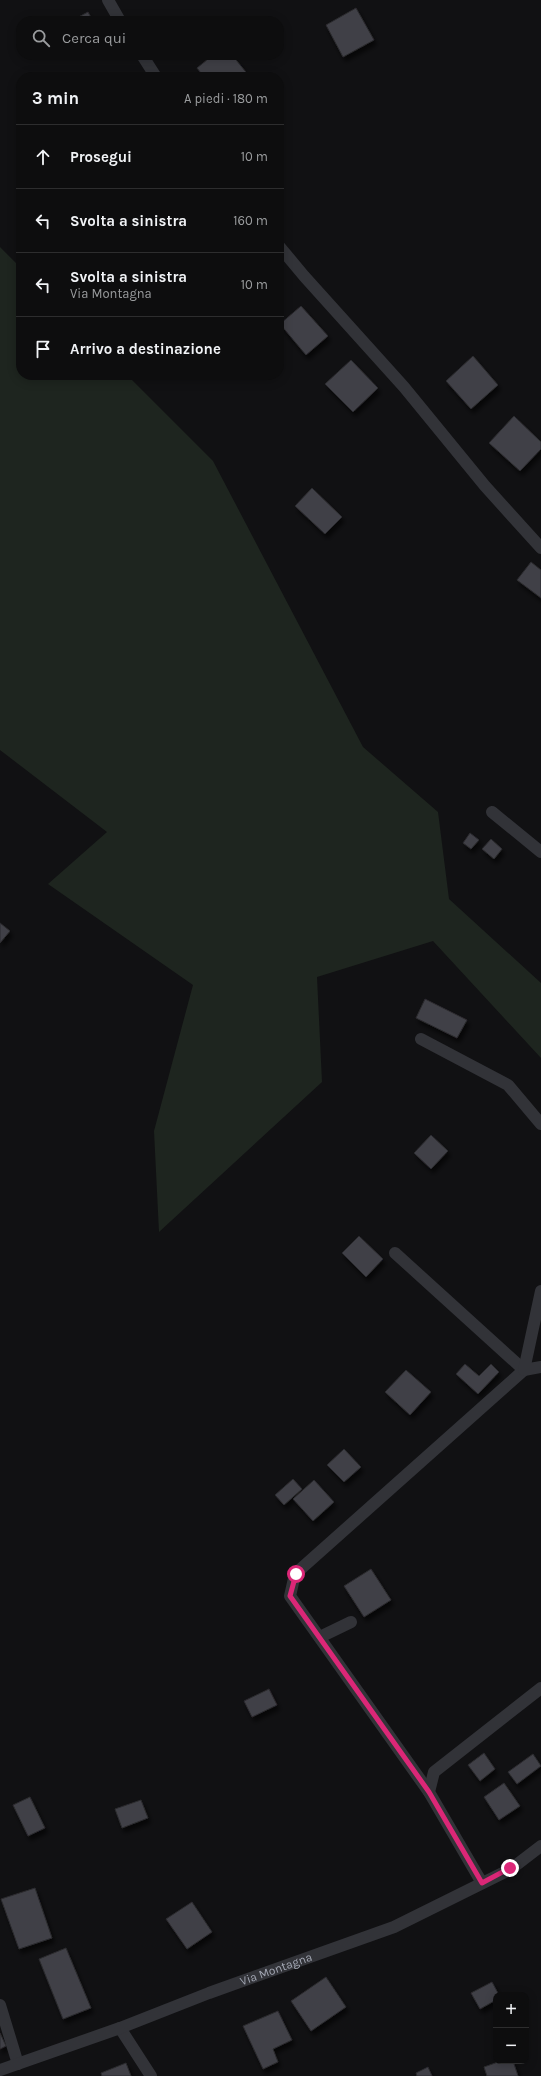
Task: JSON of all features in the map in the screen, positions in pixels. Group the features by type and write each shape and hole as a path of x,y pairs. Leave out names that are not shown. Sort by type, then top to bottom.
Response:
{"street":[{"path":"108,0 117,16"},
{"path":"145,60 153,72"},
{"path":"284,252 404,387 485,486 541,548"},
{"path":"492,812 541,852"},
{"path":"421,1039 508,1085 541,1124"},
{"path":"395,1253 524,1370"},
{"path":"524,1370 541,1291"},
{"path":"482,1883 429,1792 290,1596 296,1574 524,1370 541,1367"},
{"path":"320,1637 351,1622"},
{"path":"429,1792 434,1772 541,1688"},
{"name":"Via Montagna","path":"0,2070 120,2028 209,1993 394,1927 510,1868 541,1846"},
{"path":"0,2005 18,2064"},
{"path":"120,2028 151,2076"}],"shaded area":[{"path":"0,247 16,263 16,380 132,380 213,461 363,747 438,812 449,899 541,983 541,1058 433,941 317,977 322,1082 159,1232 154,1131 193,985 48,884 107,832 0,750"}],"building":[{"path":"356,8 374,40 343,57 326,25"},
{"path":"88,12 90,16 80,16"},
{"path":"207,60 236,60 246,72 200,72 197,68"},
{"path":"301,306 328,336 306,355 284,329 284,321"},
{"path":"473,356 498,385 471,409 446,381"},
{"path":"351,360 378,388 353,412 325,384"},
{"path":"514,416 541,442 541,449 520,471 489,443"},
{"path":"312,488 342,517 325,534 295,506"},
{"path":"531,562 541,570 541,598 517,580"},
{"path":"470,833 479,840 471,849 463,843"},
{"path":"491,839 502,849 494,859 482,849"},
{"path":"0,923 10,931 0,943"},
{"path":"425,999 467,1020 457,1038 416,1018"},
{"path":"431,1135 448,1151 431,1169 414,1153"},
{"path":"359,1236 383,1259 366,1277 342,1253"},
{"path":"465,1364 479,1376 491,1364 499,1372 478,1394 456,1374"},
{"path":"406,1370 431,1392 410,1415 385,1392"},
{"path":"344,1449 361,1467 344,1482 327,1465"},
{"path":"293,1479 302,1489 284,1505 275,1495"},
{"path":"314,1480 334,1502 313,1521 293,1499"},
{"path":"371,1569 391,1600 364,1617 344,1586"},
{"path":"269,1689 277,1705 252,1717 244,1701"},
{"path":"484,1753 495,1769 480,1781 468,1765"},
{"path":"533,1754 541,1766 517,1784 508,1772"},
{"path":"504,1783 520,1806 499,1820 484,1797"},
{"path":"30,1797 45,1828 28,1836 13,1805"},
{"path":"141,1800 148,1818 122,1828 115,1809"},
{"path":"35,1888 52,1938 19,1949 1,1899"},
{"path":"192,1902 212,1932 187,1949 166,1919"},
{"path":"66,1948 91,2008 63,2019 39,1959"},
{"path":"326,1977 346,2007 311,2031 291,2001"},
{"path":"492,1982 497,1992 493,1992 493,2002 480,2009 471,1993"},
{"path":"278,2011 292,2040 273,2049 278,2062 263,2069 243,2026"},
{"path":"0,2033 6,2046 0,2049"},
{"path":"126,2063 131,2076 102,2076 101,2073"},
{"path":"493,2064 514,2064 518,2076 487,2076 484,2067"},
{"path":"428,2067 432,2076 417,2076 416,2073"}],"route":[{"path":"296,1574 290,1596 429,1792 482,1883 510,1868"}]}
